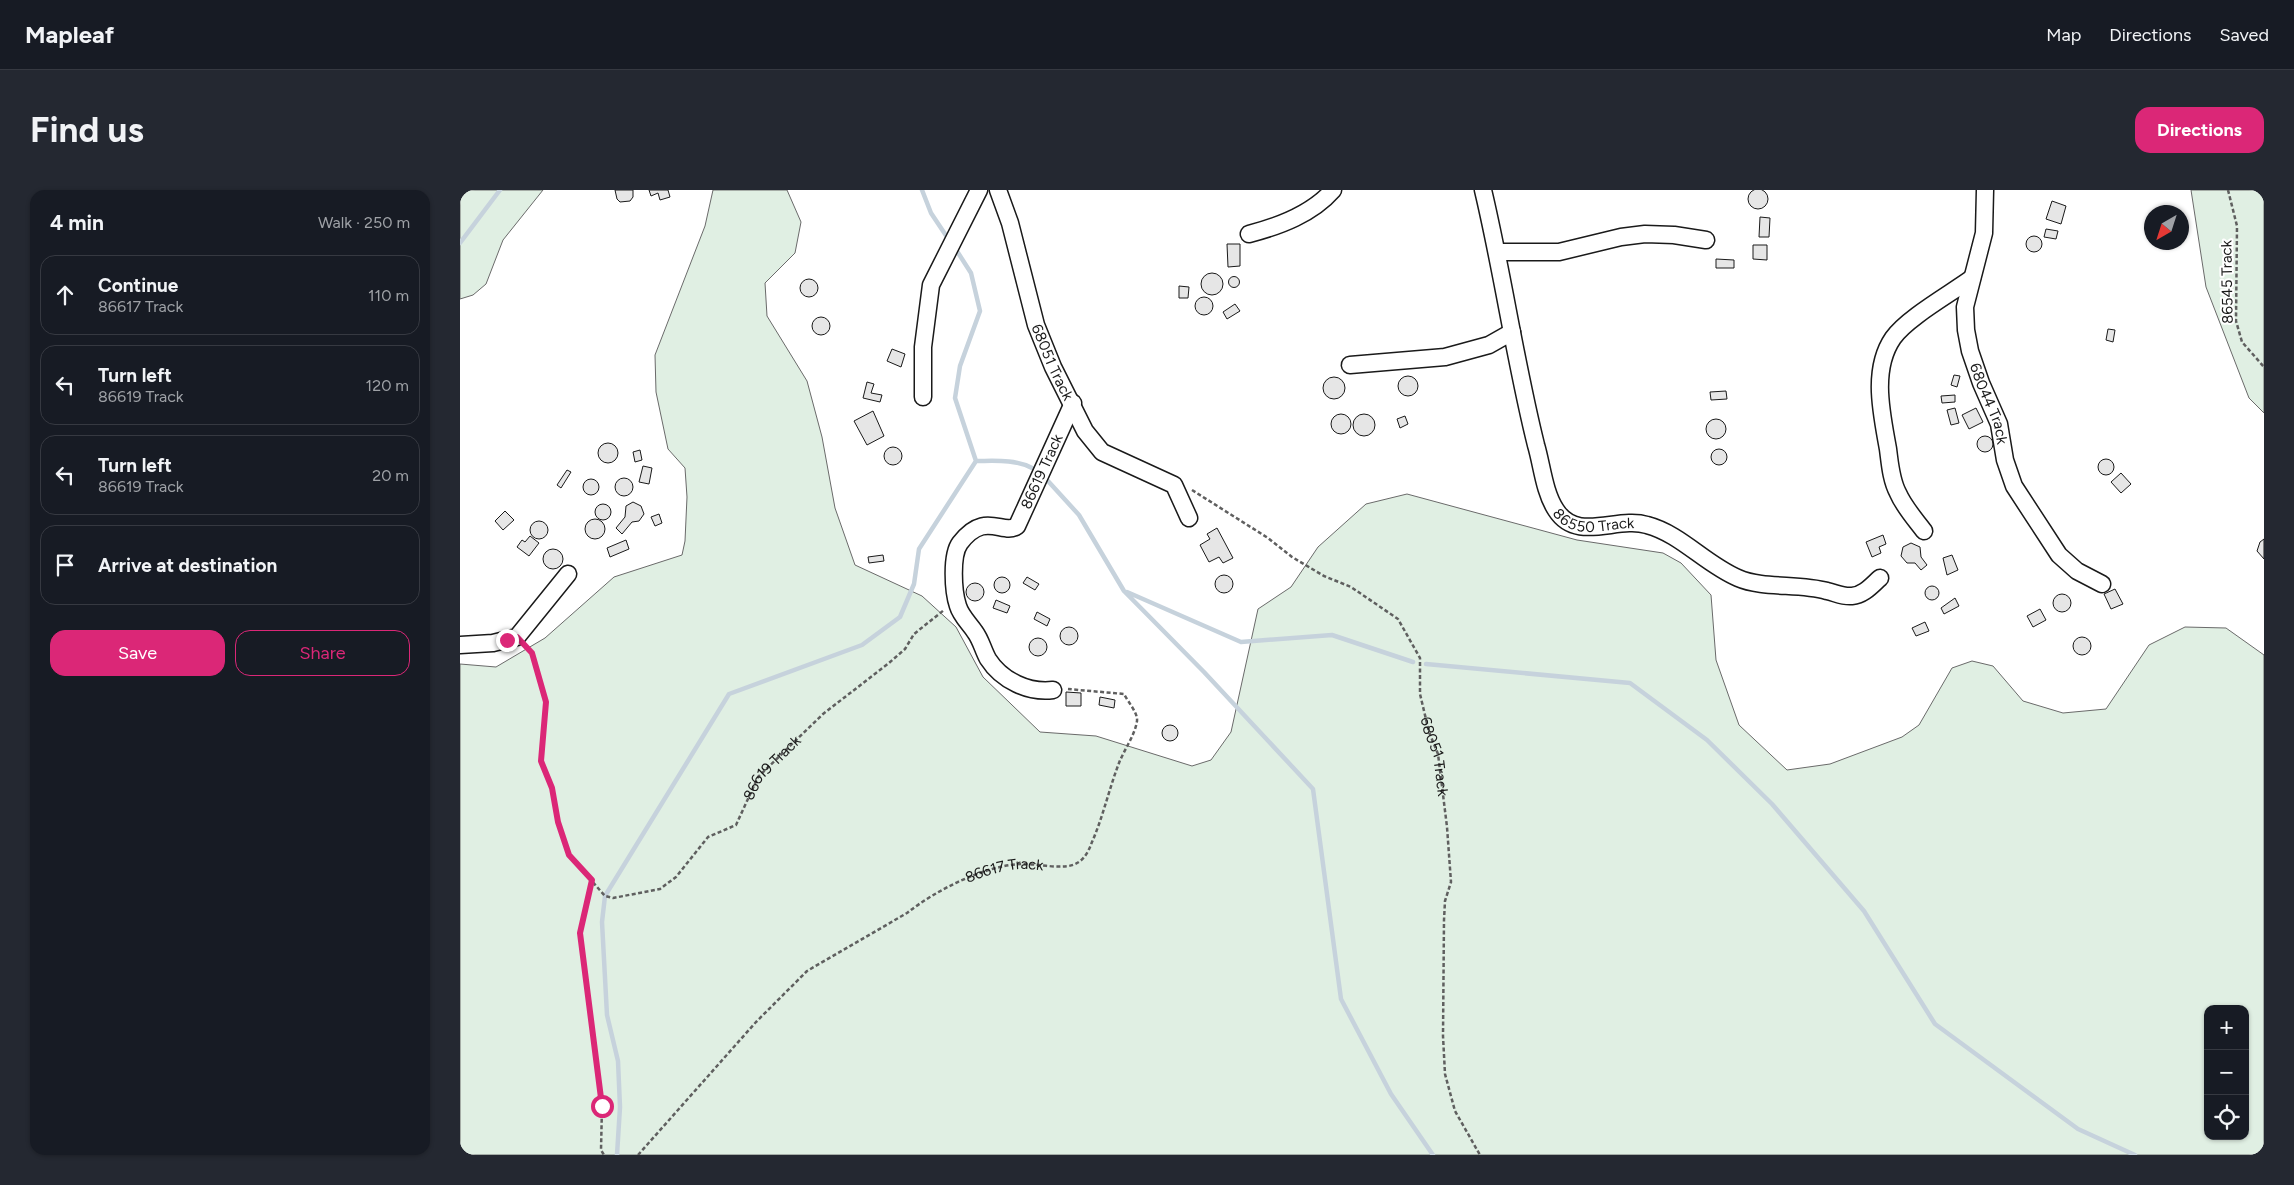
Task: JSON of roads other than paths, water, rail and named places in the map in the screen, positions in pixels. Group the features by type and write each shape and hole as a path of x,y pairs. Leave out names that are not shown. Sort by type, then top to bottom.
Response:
{"street":[{"path":"923,397 923,347 931,285 979,190"},
{"name":"68051 Track","path":"998,190 1010,223 1036,325 1053,367 1073,403 1085,431 1102,452 1174,485 1190,518"},
{"path":"1250,234 1298,217 1326,199 1333,190"},
{"name":"86550 Track","path":"1483,190 1547,488 1555,508 1563,518 1581,527 1632,522 1658,528 1728,573 1752,582 1810,587 1840,596 1854,596 1866,590 1880,578"},
{"name":"68044 Track","path":"1986,190 1984,233 1965,307 1966,330 1981,383 1999,424 2011,479 2059,555 2077,570 2102,584"},
{"path":"1497,252 1559,252 1644,234 1674,235 1706,240"},
{"path":"1924,531 1897,493 1892,477 1881,418 1882,371 1885,354 1894,338 1906,326 1972,278"},
{"path":"1350,365 1445,357 1489,345 1512,332"},
{"name":"86619 Track","path":"1054,690 1040,692 1028,689 1002,674 990,661 978,636 958,607 954,554 960,543 977,528 985,525 1008,529 1017,526 1073,403"},
{"path":"460,645 494,643 517,637 526,629 568,574"}],"waterway":[{"path":"460,243 500,190"},
{"path":"922,190 931,213 949,240"},
{"path":"955,248 971,273 980,311 960,366 955,398 976,461 1012,462 1032,468"},
{"path":"617,1155 620,1107 618,1061 607,1015 602,922 605,896 729,694 862,645 900,617 914,584 919,549 976,461"},
{"path":"1048,481 1079,515 1124,591 1204,672 1313,789 1341,999 1391,1094 1433,1155"},
{"path":"1127,592 1241,642 1332,635 1413,662"},
{"path":"1426,664 1630,683 1707,740 1772,804 1864,911 1935,1024 2078,1129 2135,1155"}]}
